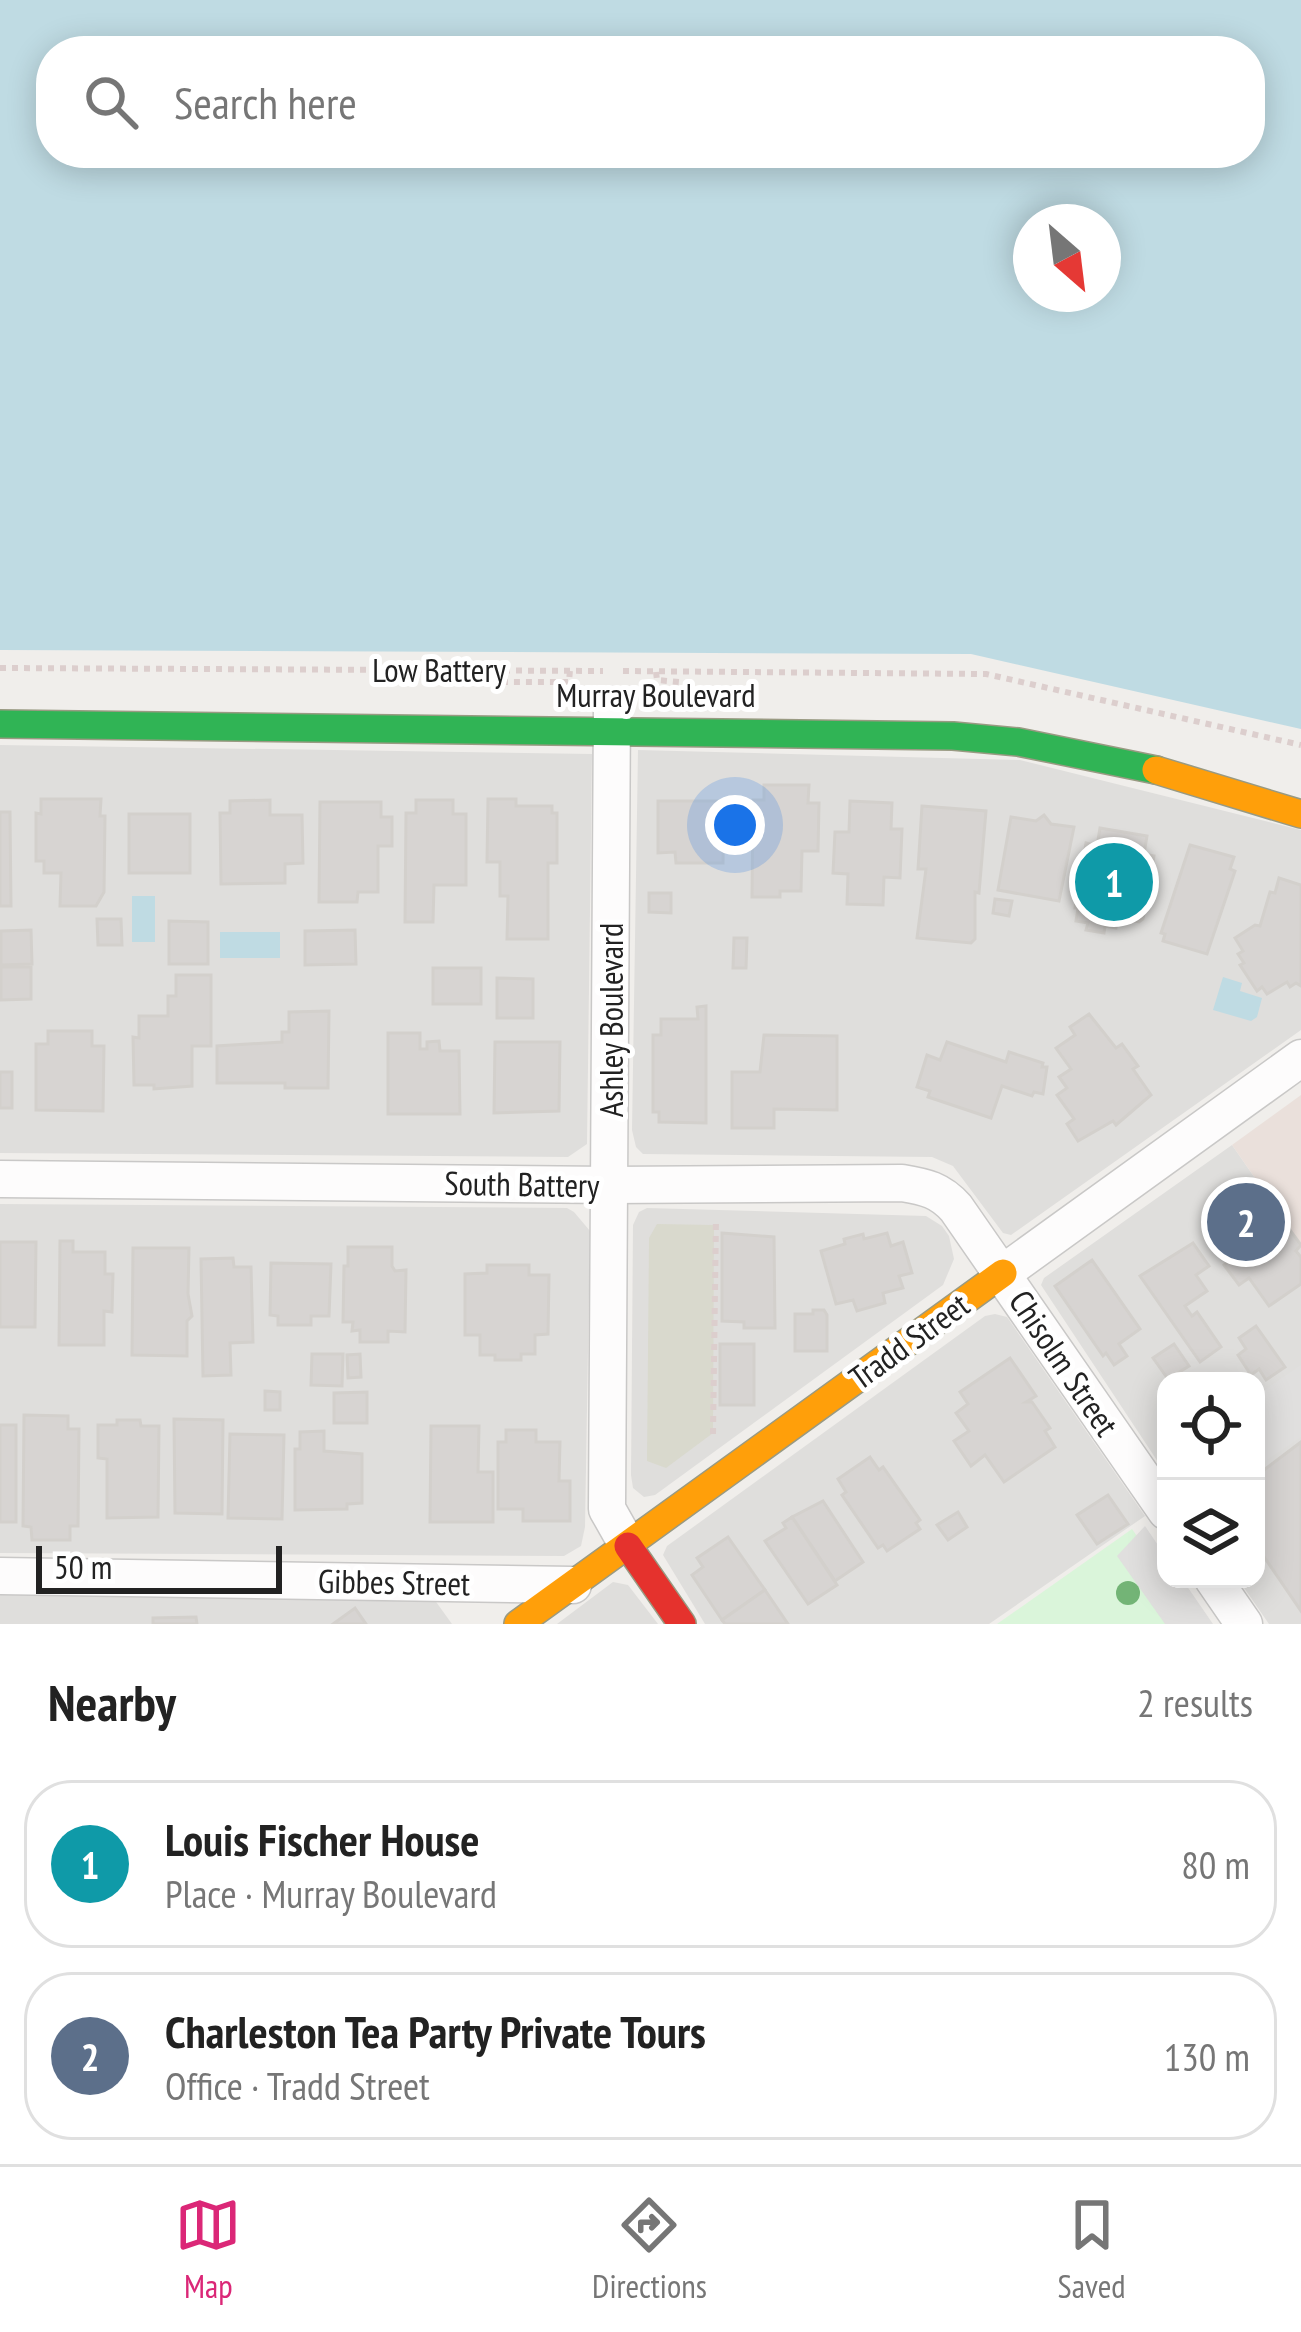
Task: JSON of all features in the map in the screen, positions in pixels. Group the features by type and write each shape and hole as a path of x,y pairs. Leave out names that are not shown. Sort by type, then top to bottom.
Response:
{"street":[{"name":"Murray Boulevard","path":"0,699 612,718 1018,742 1132,763 1301,814"},
{"name":"Murray Boulevard","path":"0,724 612,718 656,705"},
{"path":"945,708 1071,724 1256,771"},
{"name":"Ashley Boulevard","path":"612,718 608,1508 628,1546"},
{"name":"Tradd Street","path":"518,1624 1301,1058"},
{"name":"South Battery","path":"0,1179 902,1183 941,1192 1003,1273"},
{"name":"Chisolm Street","path":"1003,1273 1157,1498"},
{"path":"628,1546 682,1624"},
{"name":"Gibbes Street","path":"0,1576 572,1585"},
{"path":"1219,1588 1244,1624"}],"path":[{"name":"Low Battery","path":"0,668 986,674 1301,745"},
{"path":"656,672 657,680 679,682"},
{"path":"712,1443 716,1219"}],"shaded area":[{"path":"0,745 592,754 587,1144 568,1157 0,1153"},
{"path":"638,750 1020,760 1301,830 1301,1030 1011,1235 1003,1233 953,1166 932,1157 643,1154 632,1130"},
{"path":"1301,1095 1301,1244 1232,1145"},
{"path":"1232,1145 1301,1244 1301,1624 1269,1624 1244,1588 1265,1588 1265,1372 1157,1372 1157,1460 1041,1285 1044,1278"},
{"path":"0,1204 567,1208 574,1212 590,1231 581,1546 564,1556 0,1553"},
{"path":"647,1208 926,1216 949,1236 954,1259 943,1285 655,1495 644,1497 633,1488 631,1475 633,1225 639,1212"},
{"path":"657,1224 714,1225 713,1433 666,1468 647,1461 649,1238"},
{"path":"985,1316 1007,1317 1145,1516 989,1624 705,1624 663,1555 667,1546"},
{"path":"1301,1365 1301,1437 1265,1461 1265,1390"},
{"path":"1145,1526 1157,1544 1157,1588 1188,1588 1213,1624 1165,1624 1117,1556"},
{"path":"613,1582 628,1585 658,1624 557,1624"},
{"path":"0,1595 434,1599 452,1624 0,1624"}],"green space":[{"path":"1132,1529 1157,1564 1157,1588 1174,1588 1199,1624 997,1624"}],"water":[{"path":"0,0 1301,0 1301,729 971,654 0,650"},
{"path":"132,896 155,896 155,942 132,942"},
{"path":"220,932 280,932 280,958 220,958"},
{"path":"1223,977 1242,983 1240,991 1262,998 1257,1017 1251,1021 1213,1010"}],"building":[{"path":"764,785 809,785 808,803 819,803 818,851 802,851 801,891 780,891 780,897 752,897 753,800 764,800"},
{"path":"41,799 101,799 104,892 96,906 60,906 61,873 44,873 44,861 36,861 36,813 41,814"},
{"path":"488,799 516,799 516,806 552,806 552,813 557,813 557,863 548,863 548,939 507,939 508,896 500,896 500,862 487,862"},
{"path":"270,800 270,815 302,815 303,863 285,864 285,883 221,884 220,813 230,813 230,801"},
{"path":"416,800 453,800 453,814 466,814 466,885 434,885 433,922 405,922 406,813 416,813"},
{"path":"658,801 724,801 723,863 676,863 675,852 658,853"},
{"path":"850,801 892,803 891,829 902,829 900,878 884,877 883,905 847,904 848,874 833,873 835,832 849,832"},
{"path":"320,802 381,802 381,817 392,817 392,846 378,846 378,892 358,892 357,902 319,902"},
{"path":"922,806 986,811 971,943 917,938 926,869 918,869"},
{"path":"0,812 10,812 11,906 0,906"},
{"path":"129,814 190,814 190,873 129,873"},
{"path":"1044,815 1051,824 1074,827 1059,901 998,890 1011,817 1036,821"},
{"path":"1100,828 1147,836 1144,854 1154,856 1143,919 1118,918 1116,928 1105,926 1104,933 1086,930 1088,923 1076,921 1075,908 1086,843 1097,846"},
{"path":"1190,845 1234,857 1230,869 1235,871 1207,954 1163,941 1165,934 1161,933"},
{"path":"1279,878 1301,885 1301,986 1290,987 1287,982 1267,994 1262,987 1257,991 1240,965 1244,963 1238,954 1243,951 1235,938 1260,926"},
{"path":"649,893 671,893 671,913 649,912"},
{"path":"995,899 1012,901 1009,916 993,913"},
{"path":"97,919 121,919 122,945 98,945"},
{"path":"169,921 208,922 208,964 169,964"},
{"path":"31,930 32,964 1,965 1,931"},
{"path":"355,930 356,964 305,965 305,931"},
{"path":"734,938 747,938 746,968 733,968"},
{"path":"1,967 31,967 31,999 1,1000"},
{"path":"433,968 481,968 481,1004 433,1004"},
{"path":"176,975 211,975 211,1046 192,1046 192,1086 154,1089 154,1085 134,1085 133,1037 139,1038 139,1016 168,1016 168,996 176,996"},
{"path":"497,978 533,979 533,1018 497,1018"},
{"path":"706,1006 706,1123 659,1122 659,1112 653,1112 653,1035 661,1035 661,1019 698,1019 697,1007"},
{"path":"329,1011 328,1088 217,1083 217,1046 282,1042 282,1032 289,1032 289,1012"},
{"path":"1089,1014 1116,1048 1122,1044 1151,1095 1116,1125 1113,1121 1078,1141 1067,1124 1074,1119 1057,1095 1067,1088 1059,1077 1071,1069 1056,1048 1075,1035 1070,1027"},
{"path":"48,1031 92,1031 92,1046 104,1046 103,1111 36,1110 36,1044 48,1044"},
{"path":"388,1033 420,1033 420,1049 427,1049 427,1042 439,1041 440,1051 459,1051 460,1114 388,1114"},
{"path":"764,1035 837,1036 837,1110 774,1109 774,1128 732,1128 732,1072 760,1072"},
{"path":"495,1042 560,1042 559,1111 494,1113"},
{"path":"947,1042 1006,1062 1009,1052 1043,1063 1047,1067 1043,1094 1032,1096 1002,1086 991,1118 928,1097 930,1091 917,1087 927,1055 940,1060"},
{"path":"0,1072 12,1072 12,1108 0,1108"},
{"path":"1256,1197 1282,1230 1287,1226 1301,1245 1296,1251 1301,1257 1301,1284 1269,1306 1249,1278 1239,1285 1224,1265 1234,1257 1216,1225"},
{"path":"722,1233 774,1237 775,1328 744,1328 744,1322 722,1321"},
{"path":"887,1233 891,1246 903,1242 912,1273 899,1276 903,1288 883,1293 885,1303 857,1311 853,1300 836,1304 821,1251 845,1244 844,1239"},
{"path":"60,1241 73,1241 73,1252 105,1252 105,1274 113,1274 112,1312 104,1311 104,1345 59,1345"},
{"path":"0,1242 36,1242 35,1327 0,1327"},
{"path":"1193,1243 1209,1266 1196,1275 1207,1291 1185,1306 1192,1316 1197,1312 1221,1347 1200,1362 1140,1276"},
{"path":"348,1247 392,1247 395,1271 406,1270 405,1332 388,1331 388,1342 360,1342 360,1330 352,1331 353,1322 343,1322"},
{"path":"133,1248 189,1248 192,1316 187,1321 187,1356 132,1355"},
{"path":"233,1258 234,1267 251,1267 253,1342 230,1343 231,1375 203,1376 201,1259"},
{"path":"1092,1260 1140,1329 1119,1344 1127,1356 1114,1365 1055,1286"},
{"path":"271,1263 331,1264 329,1316 311,1316 311,1325 278,1325 278,1316 270,1315"},
{"path":"487,1265 529,1265 529,1275 549,1275 548,1334 535,1335 535,1354 521,1354 521,1360 495,1360 495,1355 480,1355 480,1335 465,1335 465,1274 487,1273"},
{"path":"813,1310 824,1310 827,1315 827,1351 795,1351 795,1314 813,1314"},
{"path":"1256,1326 1285,1367 1266,1380 1259,1369 1249,1372 1238,1355 1246,1349 1239,1338"},
{"path":"720,1344 754,1344 754,1405 720,1405"},
{"path":"1174,1344 1189,1366 1179,1372 1163,1372 1153,1358"},
{"path":"312,1354 343,1354 342,1386 311,1385"},
{"path":"360,1354 361,1377 348,1378 347,1355"},
{"path":"1010,1358 1036,1396 1026,1402 1032,1402 1050,1428 1045,1431 1055,1447 1004,1482 985,1455 971,1466 954,1441 969,1431 956,1413 968,1404 960,1392"},
{"path":"265,1391 280,1392 280,1410 265,1410"},
{"path":"367,1392 367,1423 334,1423 334,1393"},
{"path":"24,1415 68,1416 68,1429 79,1429 78,1526 70,1526 70,1540 32,1540 31,1527 23,1526"},
{"path":"174,1419 223,1420 222,1514 175,1513"},
{"path":"117,1420 159,1426 158,1517 107,1518 107,1459 98,1458 98,1425 117,1425"},
{"path":"0,1425 16,1425 16,1522 0,1522"},
{"path":"431,1426 479,1426 478,1472 493,1472 493,1522 430,1522"},
{"path":"506,1430 536,1430 536,1442 560,1442 559,1481 570,1481 570,1521 523,1521 523,1509 498,1509 498,1442 506,1442"},
{"path":"324,1431 324,1451 362,1454 362,1503 347,1504 347,1509 295,1510 295,1449 300,1449 300,1432"},
{"path":"230,1434 284,1435 282,1519 228,1518"},
{"path":"1301,1442 1301,1611 1265,1558 1265,1469"},
{"path":"870,1457 879,1470 883,1467 920,1520 916,1523 920,1529 887,1551 883,1545 878,1548 842,1495 846,1492 838,1479"},
{"path":"1108,1495 1128,1524 1097,1544 1077,1515"},
{"path":"823,1501 863,1562 835,1581 792,1517"},
{"path":"958,1512 967,1527 948,1540 937,1525"},
{"path":"792,1517 837,1585 808,1604 765,1541 786,1528 783,1523"},
{"path":"728,1537 765,1590 722,1620 692,1575 703,1567 697,1558"},
{"path":"765,1590 788,1624 725,1624 722,1620"},
{"path":"355,1608 366,1624 333,1624"},
{"path":"196,1617 197,1624 153,1624 153,1618"}],"traffic: fast":[{"path":"0,724 953,736 1018,742 1156,770"}],"traffic: slow":[{"path":"1156,770 1301,814"},
{"path":"518,1624 1003,1273"}],"traffic: jam":[{"path":"628,1546 682,1624"}],"place":[{"name":"Louis Fischer House","path":"1114,882"},
{"name":"Charleston Tea Party Private Tours","path":"1246,1222"}]}
